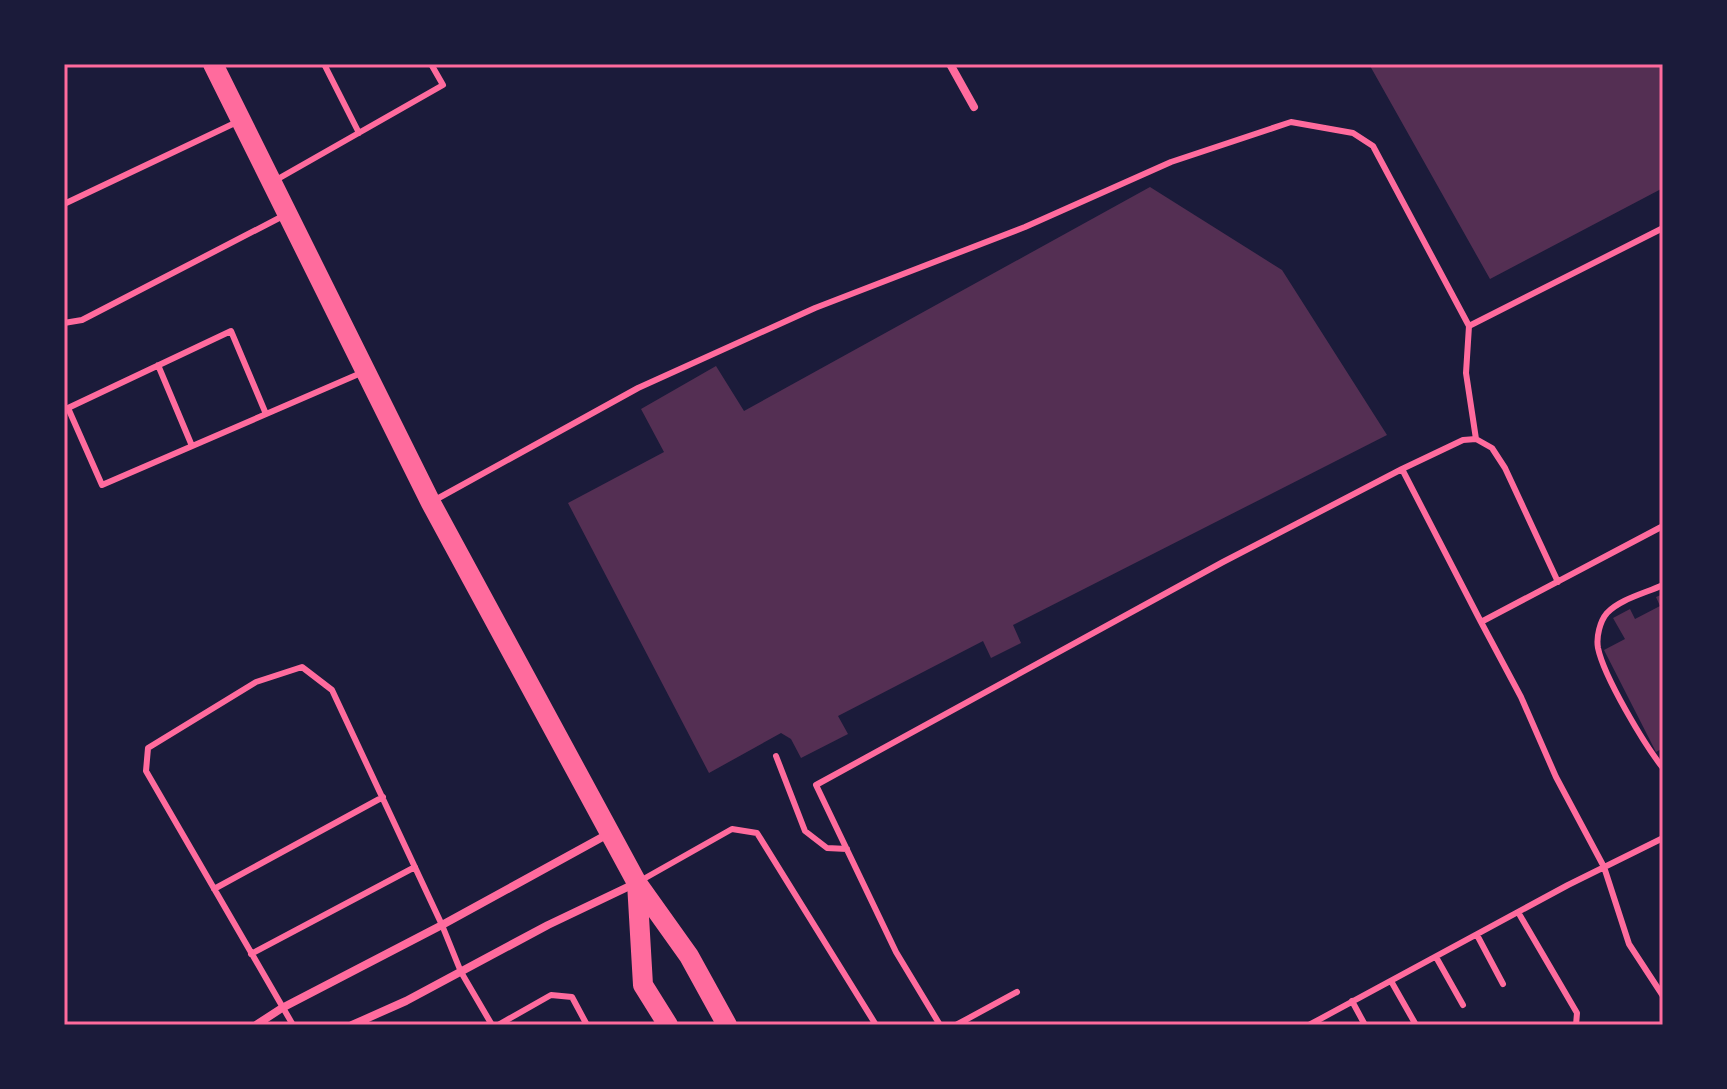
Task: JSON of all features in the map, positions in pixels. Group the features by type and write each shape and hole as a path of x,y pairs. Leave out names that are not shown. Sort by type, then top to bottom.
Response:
{"main road":[{"path":"213,64 431,503 609,834 637,883 689,956 727,1025"},
{"path":"637,883 643,985 668,1025"}],"street":[{"path":"950,64 974,107"},
{"path":"256,1025 282,1008 609,834"},
{"path":"352,1025 637,883"}],"lane":[{"path":"324,64 359,133"},
{"path":"271,183 443,85 431,64"},
{"path":"64,204 241,121"},
{"path":"431,503 638,388 815,308 1025,227 1171,162 1291,122 1353,133 1373,146 1469,326 1466,373 1476,439"},
{"path":"64,323 82,320 287,214"},
{"path":"1469,326 1663,228"},
{"path":"266,414 231,331 68,408 102,485 266,414 365,371"},
{"path":"158,365 192,446"},
{"path":"940,1025 896,952 816,785 1223,562 1463,440 1476,439 1492,448 1505,468 1558,582"},
{"path":"1402,469 1521,697 1556,777 1604,867 1629,944 1663,996"},
{"path":"1481,622 1663,526"},
{"path":"1663,585 1606,613 1598,636 1598,647 1606,669 1663,768"},
{"path":"293,1025 146,771 148,748 256,682 302,667 332,690 461,972 492,1025"},
{"path":"776,756 805,831 827,848 847,849"},
{"path":"214,889 383,797"},
{"path":"637,883 732,829 757,833 876,1025"},
{"path":"1309,1025 1663,838"},
{"path":"251,954 415,867"},
{"path":"1518,912 1577,1013 1576,1025"},
{"path":"1477,935 1503,984"},
{"path":"1436,957 1463,1005"},
{"path":"1391,981 1416,1025"},
{"path":"956,1025 1017,992"},
{"path":"498,1025 551,995 572,997 587,1025"},
{"path":"1352,1001 1365,1025"}],"building":[{"path":"1369,64 1663,64 1663,188 1490,279"},
{"path":"1150,187 1282,270 1387,435 1013,625 1021,643 991,658 983,641 838,716 848,734 801,758 791,739 781,733 709,773 568,503 664,452 641,409 716,366 744,411"},
{"path":"1663,594 1663,748 1656,752 1604,650 1625,639 1613,618 1630,609 1635,619 1660,606 1656,597"}]}
